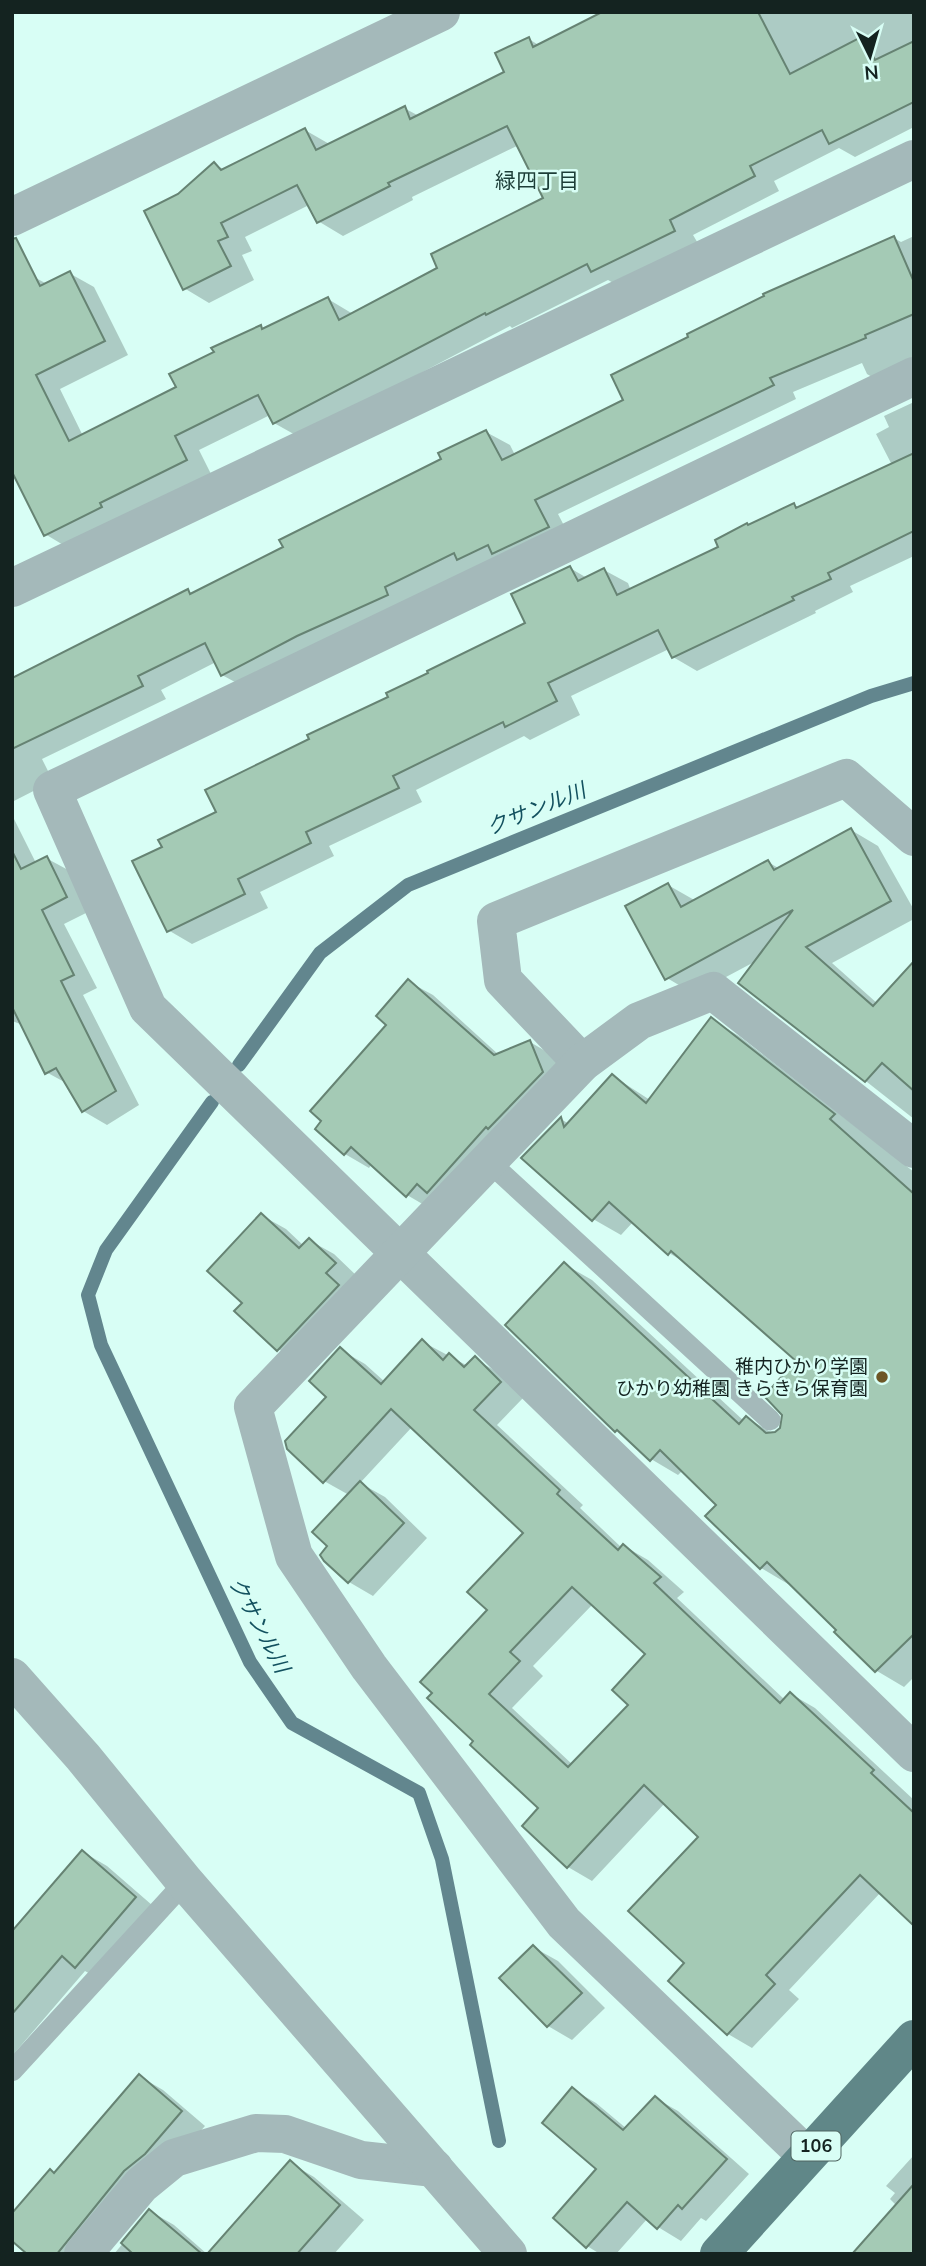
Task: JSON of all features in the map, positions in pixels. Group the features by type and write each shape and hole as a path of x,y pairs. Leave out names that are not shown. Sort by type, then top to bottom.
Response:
{"main road":[{"name":"106","path":"719,2254 914,2039"}],"street":[{"path":"12,217 441,12"},
{"path":"12,588 914,159"},
{"path":"914,376 52,790 148,1008 914,1753"},
{"path":"582,1063 503,980 496,921 846,778 914,837"},
{"path":"807,2156 564,1923 369,1667 295,1556 253,1407 582,1063 639,1021 713,991 914,1149"},
{"path":"12,1676 83,1757 185,1882 508,2254"},
{"path":"83,2254 141,2185 174,2158 256,2133 285,2134 361,2160 434,2168"}],"lane":[{"path":"488,1161 770,1420"},
{"path":"12,2071 185,1882"}],"building":[{"path":"602,12 758,12 790,74 863,36 875,60 914,41 914,102 829,144 822,130 750,166 755,176 670,220 675,231 591,272 587,264 486,315 485,313 273,424 258,395 175,436 187,460 100,503 102,507 44,536 12,472 12,239 16,238 40,286 70,271 105,341 36,375 69,441 176,387 169,374 214,352 211,348 261,325 262,329 328,297 339,320 437,268 431,254 543,198 507,126 388,183 390,186 317,223 297,185 221,223 228,237 218,241 231,266 183,290 144,211 178,194 214,162 221,170 305,128 316,150 405,106 410,119 504,72 495,53 529,37 533,47"},
{"path":"894,236 914,282 914,314 865,335 866,338 770,378 774,385 535,500 549,527 492,554 488,545 457,560 454,553 385,587 388,595 297,636 221,676 205,643 138,676 143,686 12,749 12,678 188,589 190,594 283,547 279,540 441,459 438,453 486,430 502,460 623,400 611,375 688,337 687,334 764,296 763,294"},
{"path":"914,453 914,531 828,573 831,579 792,597 794,600 672,658 658,630 548,683 557,701 505,727 503,722 393,776 399,788 306,832 311,843 238,879 245,894 167,932 132,861 162,847 158,840 216,812 205,790 309,739 307,735 388,697 386,693 525,623 511,594 570,566 578,581 604,568 617,595 718,547 715,540 747,523 748,525 794,503 796,508"},
{"path":"851,828 891,901 806,947 873,1006 914,961 914,1091 882,1063 865,1082 738,983 793,910 665,980 625,906 668,883 681,907 768,860 774,870"},
{"path":"12,851 21,869 47,856 67,897 42,910 74,975 61,981 116,1091 82,1112 56,1068 45,1074 12,1007"},
{"path":"408,979 494,1055 530,1040 543,1072 488,1129 486,1127 427,1193 417,1184 406,1197 351,1147 344,1155 315,1129 321,1121 310,1111 386,1025 376,1016"},
{"path":"711,1017 835,1114 830,1119 914,1194 914,1634 875,1672 767,1562 760,1569 705,1516 716,1505 660,1450 650,1461 617,1430 615,1432 505,1325 564,1262 739,1424 746,1416 766,1433 780,1428 782,1415 764,1396 796,1361 671,1251 668,1255 609,1202 592,1221 521,1158 561,1117 564,1127 612,1074 646,1103"},
{"path":"261,1213 299,1248 309,1238 336,1263 326,1273 339,1285 277,1351 234,1311 242,1303 207,1271"},
{"path":"422,1339 443,1360 449,1353 464,1367 475,1356 501,1382 474,1410 560,1490 557,1494 618,1550 623,1544 661,1577 654,1583 780,1703 790,1692 874,1770 871,1773 914,1813 914,1926 860,1875 766,1975 775,1984 727,2035 668,1981 684,1963 628,1911 698,1837 644,1785 567,1868 522,1826 538,1808 470,1745 473,1741 427,1698 432,1693 420,1682 487,1610 467,1592 523,1533 391,1409 323,1483 287,1449 285,1441 326,1397 309,1381 340,1347 381,1384","holes":["572,1587 645,1654 612,1690 628,1705 568,1767 489,1694 520,1661 510,1652"]},
{"path":"360,1481 404,1523 348,1583 324,1561 320,1555 327,1546 312,1532"},
{"path":"82,1850 136,1897 75,1968 62,1956 12,2014 12,1931"},
{"path":"533,1945 582,1993 547,2027 499,1978"},
{"path":"139,2074 182,2111 145,2154 124,2171 57,2254 27,2254 12,2241 12,2213 50,2169 54,2173"},
{"path":"572,2087 623,2130 655,2096 727,2159 682,2209 678,2205 657,2229 627,2202 586,2248 553,2218 596,2169 542,2123"},
{"path":"290,2160 340,2205 297,2254 207,2254"},
{"path":"914,2184 914,2254 852,2254"},
{"path":"149,2209 202,2254 133,2254 121,2243"}],"waterway":[{"name":"クサンル川","path":"239,1065 320,953 408,885 871,696 914,683"},
{"name":"クサンル川","path":"212,1102 106,1250 88,1295 101,1345 250,1662 292,1723 419,1793 442,1859 499,2141"}],"place":[{"name":"稚内ひかり学園 ひかり幼稚園 きらきら保育園","path":"882,1377"}],"district":[{"name":"緑四丁目","path":"537,181"}]}
